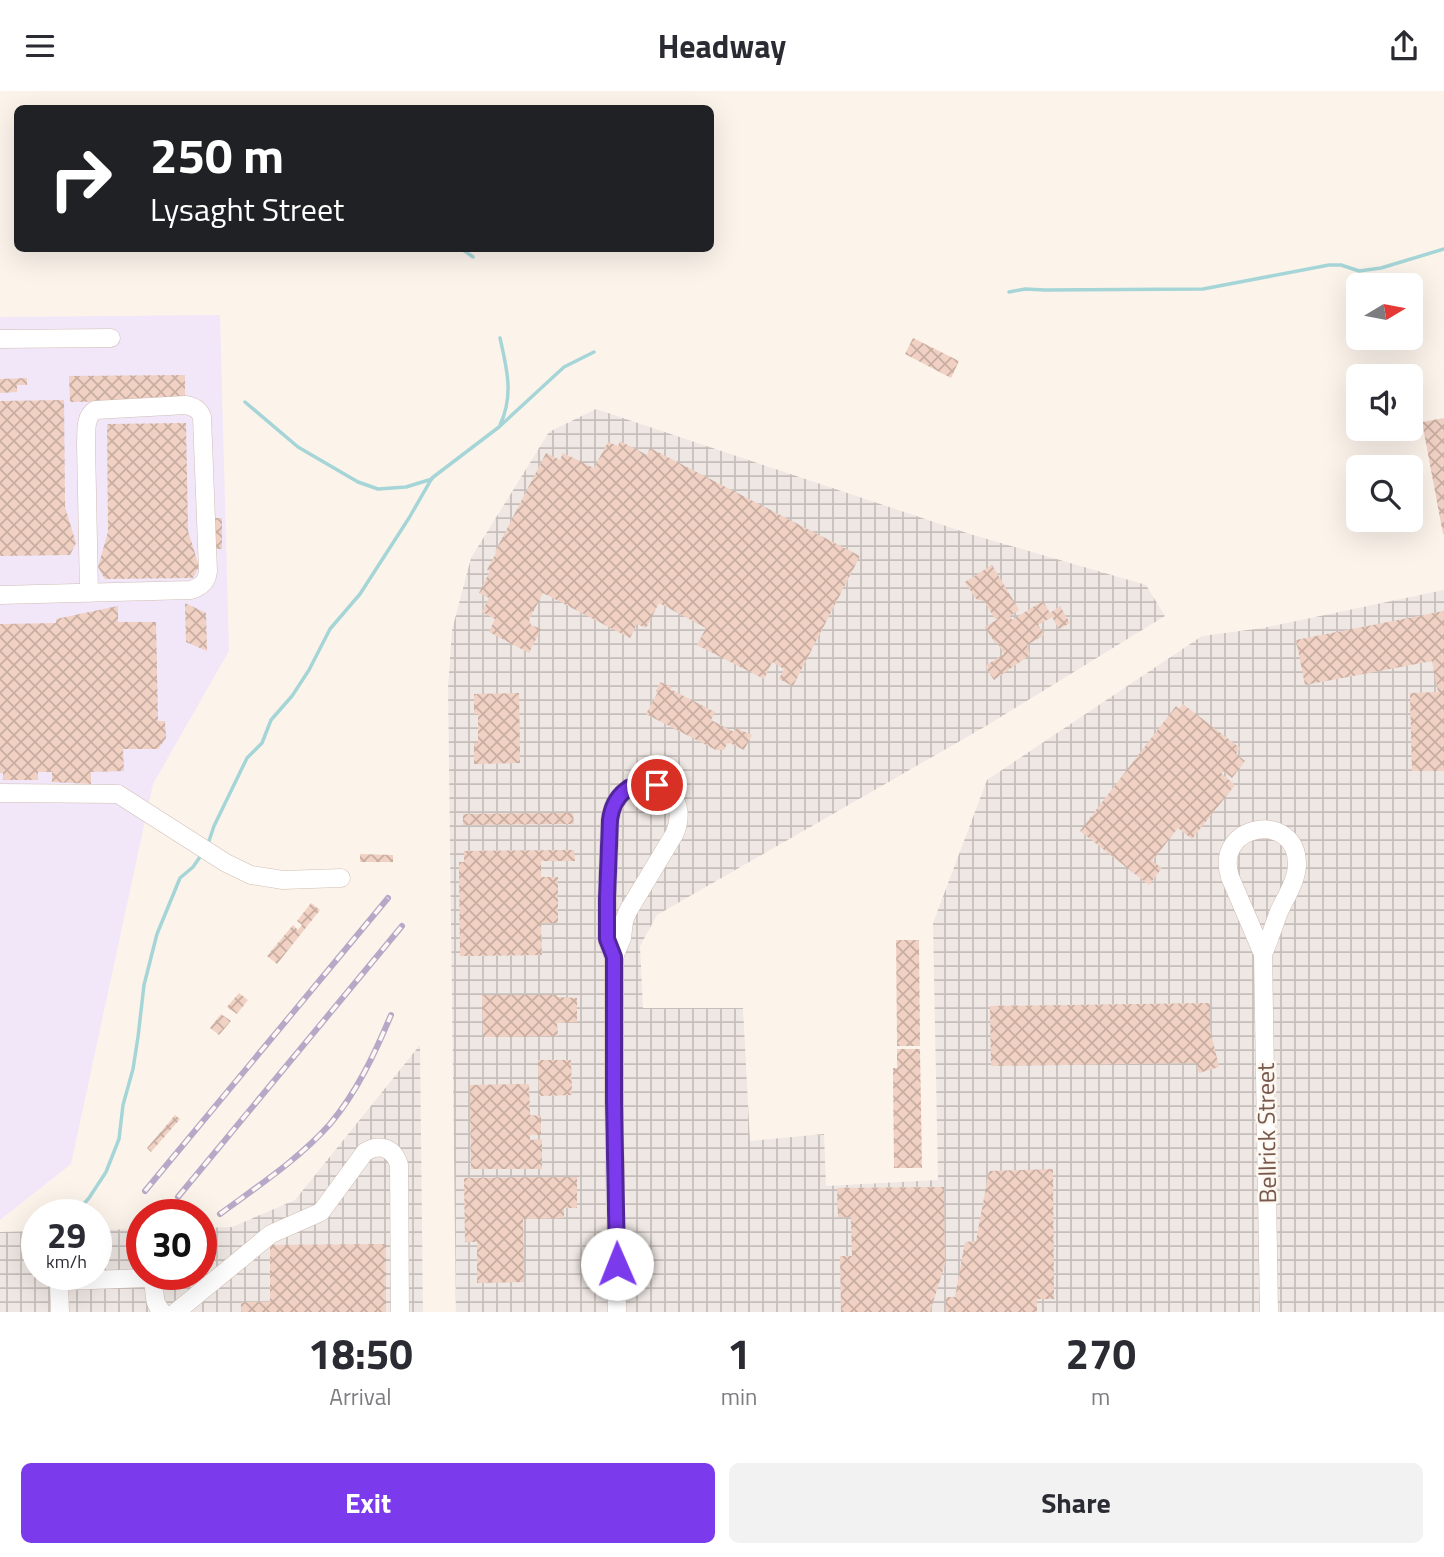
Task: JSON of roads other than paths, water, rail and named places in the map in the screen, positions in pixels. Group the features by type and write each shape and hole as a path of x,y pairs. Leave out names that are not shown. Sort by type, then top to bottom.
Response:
{"street":[{"path":"0,339 111,338"},
{"path":"0,595 89,593 191,590 204,584 208,578 202,417 194,407 186,405 95,410 90,414 86,443 89,593"},
{"path":"614,957 622,938 628,911 678,826 679,814 675,799 664,788 651,783 637,785 624,792 611,810 607,939 614,957 617,1312"},
{"path":"0,793 118,794 226,863 251,875 283,880 341,878"},
{"name":"Bellrick Street","path":"1263,954 1296,873 1297,862 1289,839 1277,831 1262,829 1238,837 1230,850 1228,865 1230,877 1263,954 1269,1312"},
{"path":"176,1312 271,1234 321,1212 365,1153 379,1147 395,1154 399,1165 400,1312"},
{"path":"60,1312 59,1288 62,1281 148,1277 154,1283 155,1304 162,1312"}],"waterway":[{"path":"1009,292 1025,289 1203,289 1329,265 1341,265 1359,271 1381,268 1444,249"},
{"path":"466,252 473,257"},
{"path":"500,338 508,392 500,425"},
{"path":"208,844 247,758 262,743 271,720 292,696 309,670 330,629 360,594 432,478 499,427 564,367 594,352"},
{"path":"245,402 298,447 358,482 378,489 406,487 432,479"},
{"path":"88,1199 106,1172 119,1139 123,1105 133,1069 144,985 157,934 180,878 193,867 202,854"}],"railway":[{"path":"145,1191 388,898"},
{"path":"178,1197 402,926"},
{"path":"220,1214 292,1160 330,1124 365,1072 391,1015"}]}
